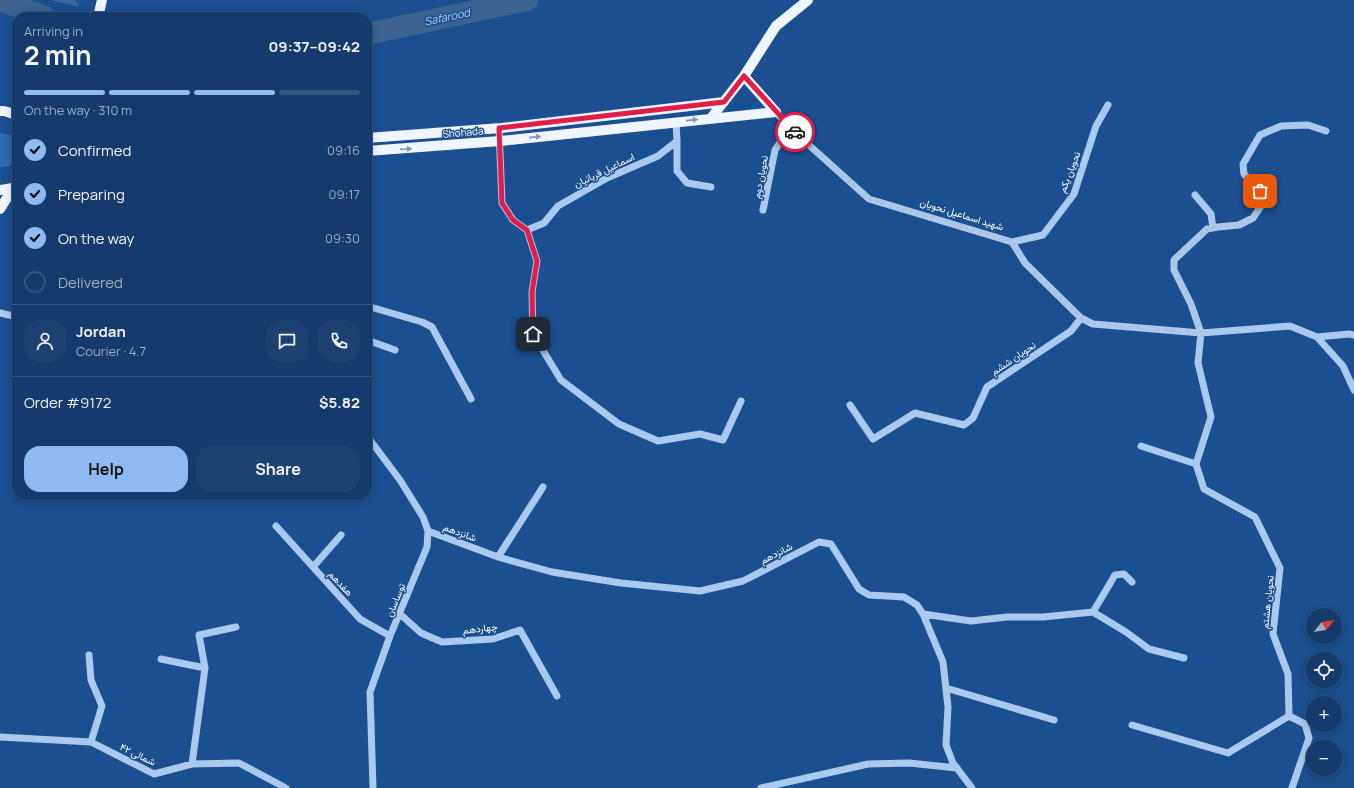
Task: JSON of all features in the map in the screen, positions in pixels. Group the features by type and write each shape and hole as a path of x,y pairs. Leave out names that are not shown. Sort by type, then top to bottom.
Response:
{"main road":[{"path":"711,118 744,76 776,26 808,0"},
{"name":"شهید اسماعیل نحویان","path":"744,76 776,112"},
{"name":"Shohada","path":"372,138 499,128 724,102"},
{"path":"0,111 12,113"},
{"name":"Shohada","path":"372,151 500,141 776,112"},
{"path":"0,190 12,188"},
{"path":"0,209 12,191"}],"street":[{"name":"نحویان یکم","path":"1012,242 1043,235 1074,194 1096,126 1108,105"},
{"name":"شهید اسماعیل نحویان","path":"776,112 790,128 869,199 1012,242 1025,263 1081,318 1093,324 1201,333 1290,326 1317,337 1349,334 1354,335"},
{"path":"676,122 677,171 687,183 711,187"},
{"path":"1141,446 1196,464 1211,417 1198,363 1201,333 1192,304 1174,270 1174,260 1207,229 1239,225 1253,218 1261,206 1260,191 1244,174 1243,164 1260,135 1281,126 1308,125 1326,131"},
{"path":"499,128 502,203 513,220 527,230 537,261 532,292 533,334 561,380 619,424 658,441 700,434 723,440 741,401"},
{"name":"نحویان دوم","path":"763,210 775,150 790,128"},
{"name":"اسماعیل قربانیان","path":"527,230 544,222 558,206 607,178 658,156 677,141"},
{"path":"1195,195 1211,214 1214,228"},
{"path":"372,307 422,322 432,328 471,399"},
{"path":"0,313 12,316"},
{"name":"نحویان ششم","path":"850,405 874,439 915,413 964,425 973,418 987,387 1071,331 1081,318"},
{"path":"1317,337 1343,366 1354,390"},
{"path":"372,342 395,350"},
{"name":"توساسان","path":"372,443 400,480 423,517 428,532 428,547 390,636 370,692 373,788"},
{"name":"نحویان هشتم","path":"1196,464 1204,489 1255,517 1280,568 1273,634 1288,674 1289,716"},
{"path":"498,557 543,487"},
{"name":"هفدهم","path":"276,526 360,619 390,636"},
{"name":"شانزدهم","path":"428,532 498,557 560,573 621,583 700,591 742,582 819,542 831,544 859,589 869,595 904,598 917,605 923,614 943,662 948,707 946,744 953,763 972,788"},
{"path":"313,568 341,535"},
{"path":"1093,612 1115,575 1124,574 1132,582"},
{"path":"923,614 971,621 1007,617 1043,617 1093,612 1126,632 1149,649 1184,658"},
{"name":"چهاردهم","path":"400,614 421,633 442,642 493,639 520,630 557,696"},
{"path":"192,764 205,668 199,635 236,627"},
{"path":"88,655 91,680 102,706 92,742"},
{"path":"161,659 205,668"},
{"path":"946,688 1054,720"},
{"path":"1132,725 1228,753 1289,716 1305,724 1309,738 1292,788"},
{"name":"شمالی ۴۲","path":"0,737 92,742 154,774 192,764 239,763 284,788"},
{"path":"761,788 868,764 909,763 958,768"}],"shaded area":[{"path":"0,133 12,136 12,164 7,167 0,167"}],"waterway":[{"name":"Safarood","path":"0,0 32,12"},
{"name":"Safarood","path":"372,33 527,0"}],"way so far":[{"path":"795,132 869,199 1012,242 1025,263 1081,318 1093,324 1201,333 1192,304 1174,270 1174,260 1207,229 1218,226 1239,225 1253,218 1261,206 1260,191"}],"route":[{"path":"533,334 532,292 537,261 527,230 513,220 502,203 499,128 724,102 744,76 795,132"}]}
